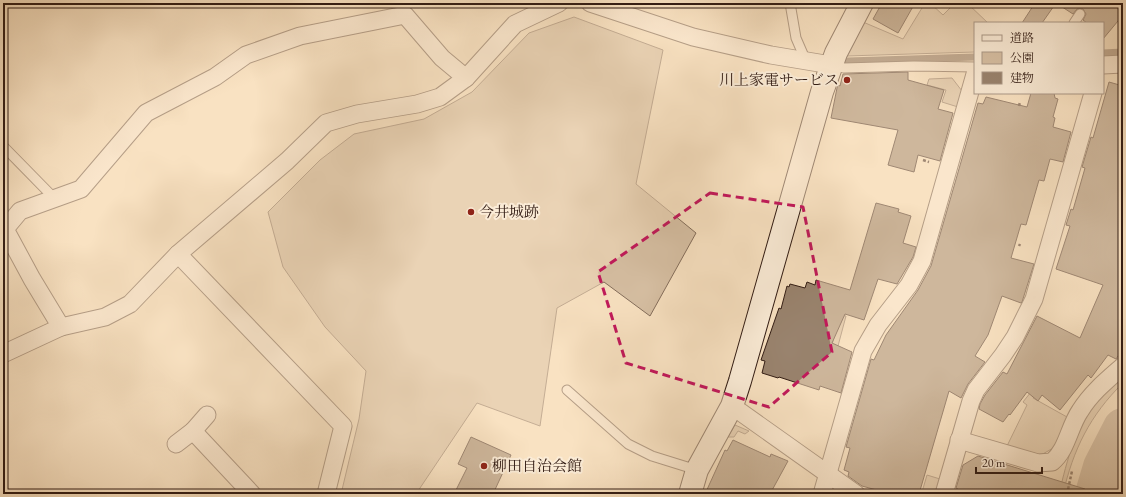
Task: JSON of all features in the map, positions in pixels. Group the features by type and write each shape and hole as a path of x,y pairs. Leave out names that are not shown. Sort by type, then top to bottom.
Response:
{"street":[{"path":"3,354 61,327 105,318 130,304 178,254 287,161 326,123 357,114 417,104 440,97 466,78 515,24 559,3"},
{"path":"590,3 693,37 771,56 831,66"},
{"path":"690,494 698,470 732,406 814,117 831,66 846,32 862,3"},
{"path":"61,327 32,279 5,229 20,211 56,200 81,190 146,113 215,77 246,55 300,36 405,15 442,58 466,78"},
{"path":"1104,65 1123,64"},
{"path":"822,494 863,351 878,325 909,285 922,261 974,78"},
{"path":"944,494 959,440 976,390 1003,356 1015,337 1034,299 1093,94"},
{"path":"178,254 343,426 326,494"},
{"path":"959,440 1038,463 1052,462 1060,453 1070,429 1081,409 1096,390 1123,366"},
{"path":"732,406 856,494"},
{"path":"176,444 193,431 207,415"},
{"path":"193,431 252,494"}],"lane":[{"path":"790,3 796,38 806,61"},
{"path":"1075,22 1080,14"},
{"path":"831,66 844,68 914,66 974,67"},
{"path":"3,146 56,200"},
{"path":"567,390 628,444 652,456 698,470"}],"path":[{"path":"1019,106 1020,102"}],"highlighted area":[{"path":"710,193 803,207 832,352 769,407 626,363 598,272"}],"green space":[{"path":"925,3 930,3 943,15 955,3 967,3 987,22 974,22 974,52 846,56 863,22 903,39"},
{"path":"574,17 663,50 636,184 696,233 650,316 604,282 557,308 540,426 477,403 416,494 341,494 359,419 366,371 325,327 283,267 268,212 320,160 354,134 424,119 472,92 529,33"},
{"path":"952,78 962,91 958,107 942,102 946,90 927,85 929,79"},
{"path":"841,315 846,316 838,346 832,344"},
{"path":"1123,377 1123,383 1101,408 1084,434 1072,463 1063,494 1059,494 1069,456 1085,419 1100,398"},
{"path":"1042,378 1046,381 1033,398 1067,417 1055,447 1041,455 1007,446 1027,405 1023,402"},
{"path":"735,425 749,431 745,434 738,431 734,437 728,437"},
{"path":"927,475 940,479 935,494 922,492"}],"building":[{"path":"882,3 915,3 898,33 873,19"},
{"path":"1035,3 1056,3 1043,22 1023,22"},
{"path":"1056,3 1123,3 1123,15 1104,38 1104,22 1086,22 1083,20 1086,14 1083,9 1077,9 1073,14"},
{"path":"908,72 908,80 944,90 938,109 953,113 940,161 918,155 914,172 888,165 898,130 831,118 837,88 838,85 840,86 843,74"},
{"path":"1109,82 1123,86 1123,349 1116,359 1108,355 1091,378 1088,375 1060,410 1042,395 1038,401 1027,392 1003,422 979,409 980,404 1003,372 1007,374 1037,316 1080,338 1103,285 1056,269 1070,226 1066,225 1071,209 1073,210 1085,168 1082,167 1091,137 1093,138"},
{"path":"1031,94 1054,94 1055,98 1058,99 1053,117 1055,118 1053,127 1071,132 1063,162 1050,159 1044,181 1039,180 1026,225 1021,224 1011,258 1034,264 1022,302 1021,303 1002,296 988,335 975,356 985,362 968,384 961,398 949,391 919,494 891,494 862,486 848,476 849,472 844,470 850,448 846,447 871,359 874,360 886,335 918,290 931,266 978,103 983,104 986,97 1027,107"},
{"path":"876,203 899,209 898,212 911,216 903,243 916,247 913,257 897,284 878,279 864,320 845,314 832,343 852,352 841,393 820,386 819,390 762,373 765,361 761,360 779,308 781,309 787,286 789,287 790,284 805,288 807,282 815,285 816,280 850,290"},
{"name":"柳田自治会館","path":"471,437 511,455 493,494 454,494 467,468 458,464"},
{"path":"733,440 770,457 771,454 788,461 770,494 705,494 725,450 727,451"},
{"path":"978,456 1085,489 1085,494 956,494 958,489 956,488 963,465"}],"waterway":[{"path":"1104,53 1123,52"},
{"path":"848,61 974,57"},
{"path":"1095,494 1103,467 1123,428"}],"place":[{"name":"川上家電サービス","path":"847,80"},
{"name":"今井城跡","path":"471,212"},
{"name":"柳田自治会館","path":"484,466"}]}
